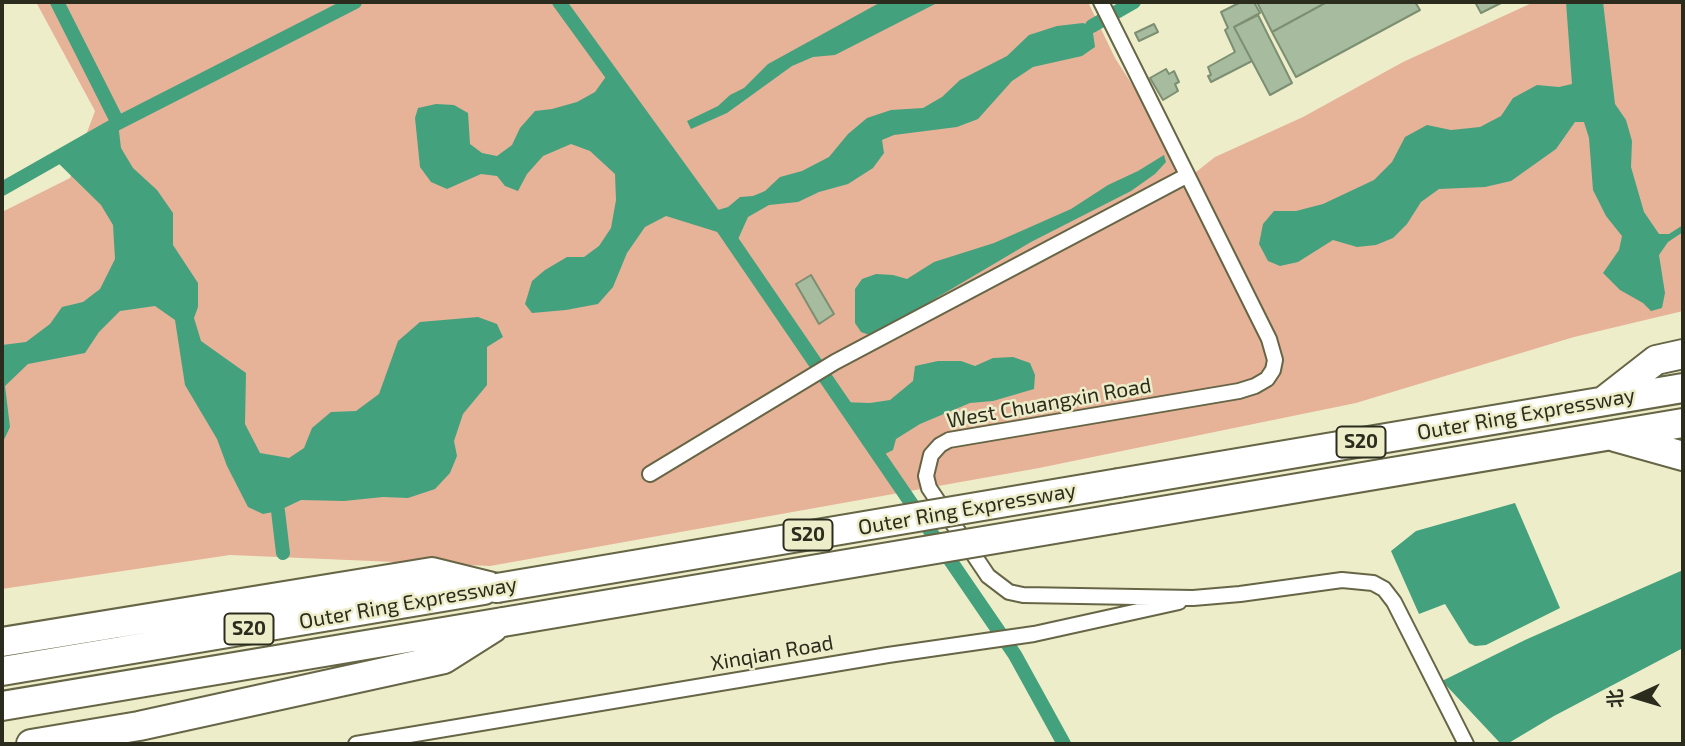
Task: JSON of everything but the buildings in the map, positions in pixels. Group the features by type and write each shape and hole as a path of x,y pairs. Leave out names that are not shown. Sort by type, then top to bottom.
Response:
{"highway":[{"path":"1603,401 1656,360 1683,354"},
{"name":"Outer Ring Expressway","path":"2,671 1683,388"},
{"name":"Outer Ring Expressway","path":"2,706 1683,423"},
{"path":"1609,435 1683,456"},
{"path":"2,642 432,572 497,587"},
{"path":"31,744 152,723 444,659 503,622"}],"street":[{"name":"West Chuangxin Road","path":"1101,2 1274,351 1273,370 1267,379 1239,391 949,440 931,454 926,476 929,488 988,576 1009,592 1023,595 1193,598 1342,580 1373,583 1384,590 1394,602 1466,744"},
{"path":"650,474 835,362 1186,176"},
{"name":"Xinqian Road","path":"356,744 888,655 1034,634 1133,614 1193,598"}],"shaded area":[{"path":"36,2 1088,2 1115,58 1191,176 1215,157 1303,117 1403,62 1534,2 1683,2 1683,311 1574,337 1356,403 1039,468 490,566 230,555 2,589 2,212 70,178 95,111"},
{"path":"881,2 939,2 835,55 813,57 792,66 727,113 691,129 687,121 718,106 730,95 744,88 768,64"},
{"path":"1566,2 1603,2 1615,104 1626,120 1632,141 1631,167 1644,212 1659,234 1669,234 1683,225 1683,232 1668,242 1659,255 1665,293 1662,308 1651,311 1643,303 1620,290 1603,273 1619,250 1622,236 1606,216 1593,190 1589,138 1584,122 1575,122 1556,149 1511,181 1485,187 1439,189 1421,202 1407,224 1393,238 1376,245 1357,247 1333,240 1298,262 1280,266 1268,261 1259,244 1263,224 1274,211 1296,211 1323,204 1374,180 1392,162 1405,137 1427,125 1451,130 1480,127 1501,116 1513,98 1537,85 1559,87 1572,84"},
{"path":"1083,23 1092,26 1095,47 1082,56 1033,67 1012,81 978,119 957,127 894,135 882,140 884,153 873,168 848,184 819,192 798,202 769,205 748,217 735,246 727,235 666,216 645,227 627,253 613,287 598,304 532,313 525,304 532,281 567,257 584,257 599,246 611,228 616,200 615,174 590,151 571,144 543,156 527,174 518,191 505,186 497,176 481,174 447,189 431,182 420,167 415,118 418,108 436,104 454,105 468,113 470,144 482,153 497,156 512,145 520,128 535,111 577,102 595,92 610,71 711,212 728,207 740,197 765,191 780,177 802,171 829,157 848,134 867,118 891,110 923,108 942,97 960,80 1007,56 1029,35 1057,26"},
{"path":"118,123 121,148 133,168 157,190 173,213 173,245 198,283 198,307 194,318 201,341 246,373 245,424 260,453 289,458 304,448 312,428 331,412 356,411 379,394 398,341 420,322 478,317 497,324 503,337 487,347 487,385 463,414 454,441 457,456 450,473 435,489 408,498 301,500 278,511 263,514 248,507 227,466 217,439 185,385 175,320 155,306 120,311 99,332 85,353 28,364 5,386 10,427 2,444 2,345 26,342 50,324 62,307 83,302 100,289 115,259 113,225 101,205 54,159"},
{"path":"1164,155 1166,162 1155,174 1131,191 1031,242 872,336 861,332 855,323 855,289 862,279 876,274 907,279 934,262 994,243 1071,209 1108,185"},
{"path":"1013,357 1030,363 1035,375 1034,389 993,401 970,403 920,424 896,439 893,450 879,457 841,402 870,403 890,400 913,381 915,366 938,361 961,361 975,366 993,358"},
{"path":"1515,503 1560,608 1486,645 1475,646 1469,643 1445,604 1419,614 1391,551 1416,531"},
{"path":"1683,570 1683,648 1507,744 1501,744 1442,681 1525,640"}],"waterway":[{"path":"57,2 118,123"},
{"path":"2,189 118,123 355,2"},
{"path":"559,2 723,228 1015,655 1064,744"},
{"path":"1092,26 1134,2"},
{"path":"278,511 283,553"}]}
